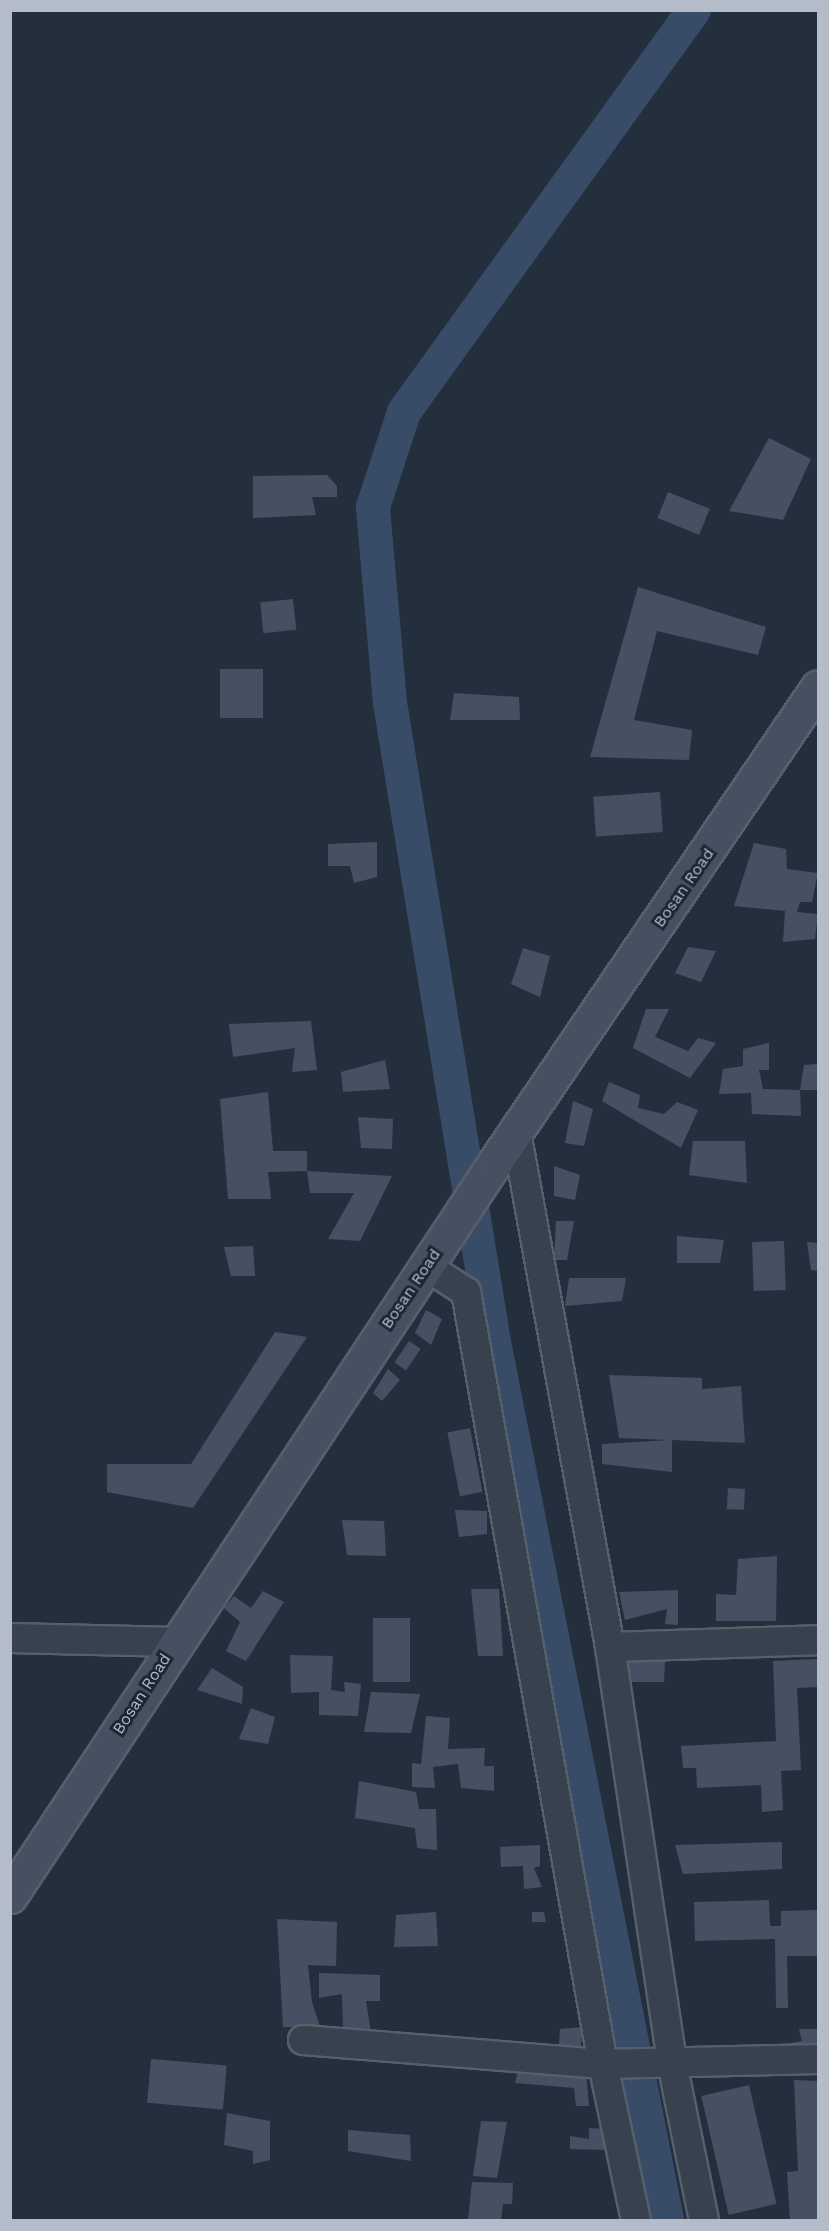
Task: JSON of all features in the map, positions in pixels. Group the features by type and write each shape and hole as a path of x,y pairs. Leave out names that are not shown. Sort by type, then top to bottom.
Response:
{"main road":[{"name":"Bosan Road","path":"10,1896 495,1162 819,687"}],"street":[{"path":"516,1132 610,1647 664,2062 704,2220"},
{"path":"434,1254 466,1292 613,2063 636,2220"},
{"path":"10,1638 177,1642"},
{"path":"610,1647 819,1640"},
{"path":"303,2040 613,2063 819,2059"}],"building":[{"path":"769,438 811,459 783,520 729,511"},
{"path":"327,475 337,486 337,497 312,497 316,515 253,518 253,476"},
{"path":"668,492 710,509 699,535 658,518"},
{"path":"638,587 766,627 758,655 657,631 634,720 692,730 689,760 590,757"},
{"path":"293,599 296,630 263,633 260,602"},
{"path":"220,669 263,669 263,718 220,718"},
{"path":"454,693 519,697 520,720 450,720"},
{"path":"660,792 663,832 596,837 593,797"},
{"path":"377,842 377,877 354,883 350,866 328,866 328,844"},
{"path":"754,843 786,849 787,869 818,873 812,902 800,902 797,912 818,914 815,939 783,942 785,911 734,906"},
{"path":"688,947 716,951 701,982 675,973"},
{"path":"523,948 550,956 540,997 511,984"},
{"path":"646,1009 669,1009 655,1037 688,1051 698,1038 716,1043 690,1078 633,1048"},
{"path":"311,1021 317,1070 292,1072 295,1048 233,1057 229,1024"},
{"path":"769,1043 769,1070 759,1070 763,1089 800,1090 801,1116 752,1114 751,1093 719,1094 723,1069 743,1066 743,1049"},
{"path":"385,1060 390,1089 343,1092 341,1072"},
{"path":"818,1064 818,1090 800,1090 804,1065"},
{"path":"609,1082 640,1095 638,1108 664,1114 677,1102 698,1110 681,1148 602,1101"},
{"path":"268,1092 273,1151 307,1151 307,1171 268,1172 271,1199 228,1199 220,1099"},
{"path":"573,1101 593,1109 584,1146 565,1143"},
{"path":"358,1117 393,1119 392,1149 361,1148"},
{"path":"693,1141 745,1141 747,1183 689,1175"},
{"path":"554,1166 580,1175 575,1200 554,1196"},
{"path":"307,1171 392,1176 360,1241 328,1239 354,1193 310,1193"},
{"path":"556,1221 574,1221 567,1260 554,1260"},
{"path":"677,1236 724,1240 720,1263 677,1263"},
{"path":"784,1241 786,1290 754,1291 752,1242"},
{"path":"807,1242 818,1243 818,1271 811,1270"},
{"path":"253,1246 255,1276 231,1276 224,1247"},
{"path":"569,1278 626,1278 622,1301 565,1306"},
{"path":"426,1310 442,1319 431,1345 415,1333"},
{"path":"275,1332 307,1337 193,1508 107,1492 107,1464 191,1464"},
{"path":"409,1341 421,1349 406,1370 394,1363"},
{"path":"388,1369 400,1380 382,1401 373,1393"},
{"path":"609,1375 702,1378 702,1389 741,1386 745,1443 672,1440 672,1472 602,1464 602,1444 669,1440 619,1438"},
{"path":"470,1428 482,1492 460,1496 447,1432"},
{"path":"728,1488 745,1489 744,1510 727,1509"},
{"path":"455,1510 487,1511 487,1534 459,1537"},
{"path":"342,1520 384,1521 386,1556 347,1555"},
{"path":"777,1556 776,1621 716,1621 716,1594 736,1595 738,1559"},
{"path":"471,1589 499,1589 503,1656 478,1656"},
{"path":"678,1590 678,1625 665,1624 667,1609 625,1620 619,1592"},
{"path":"263,1591 284,1602 246,1661 226,1651 240,1622 224,1608 234,1596 251,1608"},
{"path":"373,1618 410,1618 410,1682 373,1682"},
{"path":"290,1655 333,1656 331,1690 345,1692 344,1682 361,1684 358,1716 319,1715 319,1692 291,1693"},
{"path":"665,1659 664,1682 626,1682 622,1661"},
{"path":"818,1659 818,1687 797,1688 801,1770 781,1771 783,1810 762,1812 761,1785 697,1788 696,1768 683,1768 681,1746 776,1741 773,1661"},
{"path":"212,1668 243,1687 242,1704 197,1690"},
{"path":"371,1692 420,1694 411,1733 364,1732"},
{"path":"251,1708 275,1717 268,1744 239,1739"},
{"path":"426,1716 450,1718 448,1749 485,1748 484,1766 494,1766 494,1791 461,1788 458,1764 433,1767 435,1788 412,1787 412,1763 421,1764"},
{"path":"359,1781 416,1792 419,1809 436,1809 437,1850 417,1848 415,1828 355,1818"},
{"path":"782,1842 782,1869 683,1874 675,1845"},
{"path":"540,1845 540,1866 534,1868 542,1887 524,1889 523,1866 501,1867 500,1847"},
{"path":"769,1900 770,1926 781,1926 781,1911 818,1910 818,1956 787,1956 788,2008 776,2008 775,1939 695,1941 694,1902"},
{"path":"436,1912 438,1946 394,1947 396,1915"},
{"path":"532,1912 544,1912 546,1922 532,1922"},
{"path":"277,1919 337,1922 336,1966 308,1965 312,2002 320,2027 283,2027"},
{"path":"319,1973 380,1975 380,2001 366,2001 371,2033 343,2033 342,1994 319,1998"},
{"path":"582,2027 581,2047 559,2046 560,2029"},
{"path":"799,2029 818,2029 818,2046 791,2050 791,2043 802,2041"},
{"path":"521,2058 586,2071 589,2106 576,2106 574,2088 515,2083"},
{"path":"151,2059 227,2066 223,2109 147,2103"},
{"path":"794,2080 818,2081 818,2220 790,2220 787,2172 798,2171"},
{"path":"749,2085 776,2204 729,2215 701,2096"},
{"path":"227,2113 270,2121 270,2160 253,2164 253,2151 224,2145"},
{"path":"481,2121 507,2122 497,2178 473,2176"},
{"path":"589,2128 606,2129 607,2150 570,2149 570,2136 589,2139"},
{"path":"348,2130 410,2135 411,2161 348,2151"},
{"path":"472,2182 513,2183 512,2204 503,2204 501,2220 468,2220"}],"waterway":[{"path":"667,2220 494,1342 390,703 373,507 404,412 694,10"}]}
